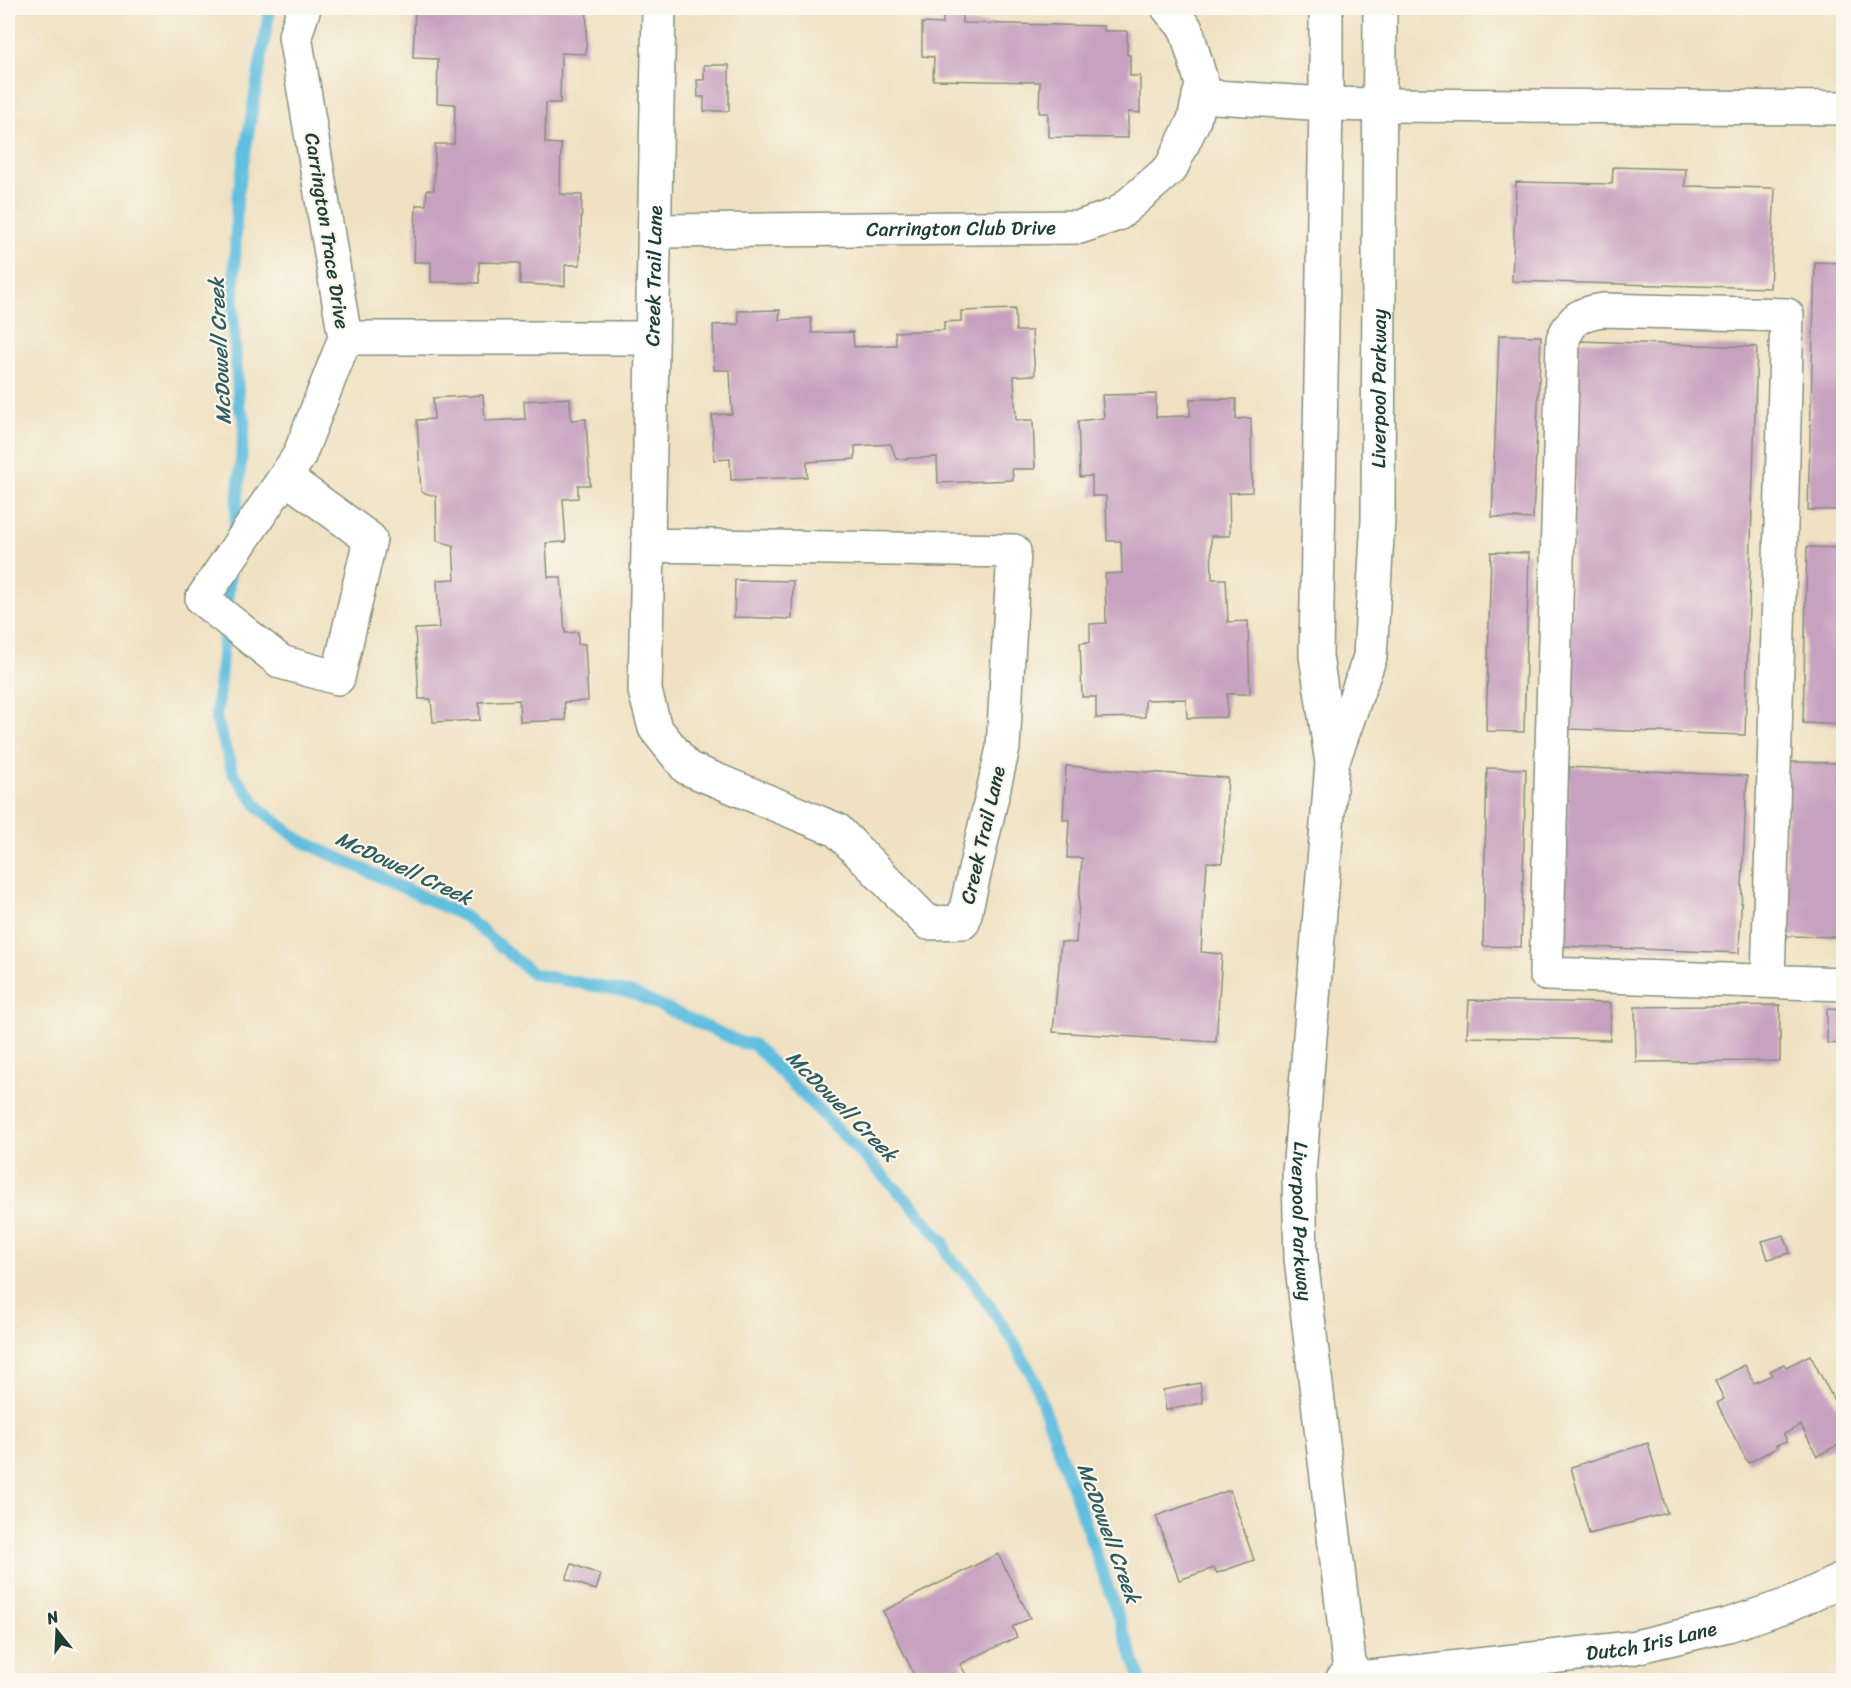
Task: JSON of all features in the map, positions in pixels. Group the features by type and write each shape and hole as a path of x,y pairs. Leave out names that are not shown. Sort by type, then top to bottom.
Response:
{"street":[{"name":"Carrington Trace Drive","path":"285,477 370,539 338,678 281,662 202,599 299,456 345,338 295,36 304,8"},
{"name":"Creek Trail Lane","path":"648,545 1014,551 1003,748 963,922 928,922 837,830 687,768 655,728 645,691 659,8"},
{"name":"Carrington Club Drive","path":"655,231 1080,227 1118,214 1171,168 1194,120 1202,84 1186,29 1168,8"},
{"name":"Liverpool Parkway","path":"1326,8 1316,656 1332,762 1299,1173 1301,1259 1346,1680"},
{"name":"Liverpool Parkway","path":"1332,762 1370,657 1378,519 1380,8"},
{"path":"1199,96 1326,104 1844,108"},
{"path":"1768,981 1787,315 1604,310 1585,312 1569,324 1563,339 1546,974 1844,984"},
{"path":"345,338 652,338"},
{"name":"Dutch Iris Lane","path":"1346,1680 1631,1648 1728,1625 1788,1605 1844,1579"}],"building":[{"path":"415,8 587,8 586,54 561,53 560,103 546,103 545,143 561,144 560,194 582,195 580,265 565,265 565,286 520,284 520,263 479,262 479,283 431,282 431,262 414,262 416,205 426,205 427,190 434,190 435,144 454,144 455,104 437,103 438,59 413,58"},
{"path":"943,13 962,13 962,23 1104,26 1104,31 1127,31 1130,76 1140,76 1140,113 1128,112 1128,138 1048,137 1048,113 1039,113 1040,82 933,80 934,57 922,56 922,23 943,24"},
{"path":"704,65 729,65 729,111 704,111 704,97 698,97 697,80 704,80"},
{"path":"1613,167 1686,169 1685,186 1775,188 1770,288 1512,281 1516,182 1612,184"},
{"path":"1815,262 1844,263 1844,510 1808,510"},
{"path":"1015,309 1016,331 1032,331 1035,375 1014,376 1016,420 1033,420 1035,469 1012,469 1013,480 938,483 937,457 896,459 891,444 855,446 855,459 807,462 807,477 731,480 730,459 714,460 712,415 732,414 730,370 714,370 713,325 739,324 738,311 780,310 779,320 811,318 812,333 853,332 854,347 896,345 895,332 944,330 944,322 961,321 961,311"},
{"path":"1499,335 1541,336 1533,519 1492,517"},
{"path":"1579,341 1757,347 1745,735 1568,729"},
{"path":"1156,394 1156,417 1190,416 1190,399 1236,399 1236,419 1251,418 1252,492 1229,493 1230,536 1211,536 1212,579 1226,579 1228,622 1248,621 1250,694 1227,694 1227,717 1187,718 1186,699 1145,700 1145,717 1096,718 1096,697 1082,697 1080,643 1090,642 1090,624 1106,623 1105,574 1122,573 1121,541 1107,541 1106,496 1092,496 1092,476 1080,477 1078,421 1104,418 1102,395"},
{"path":"483,395 485,421 525,419 524,401 570,398 571,420 586,419 590,485 578,485 578,498 563,499 566,542 546,543 548,577 561,577 565,633 578,632 578,644 585,644 588,701 564,702 566,720 520,722 519,700 479,702 480,720 433,722 431,699 419,699 415,629 439,628 437,580 455,579 453,545 437,541 436,496 421,492 417,420 434,419 433,398"},
{"path":"1807,547 1844,548 1844,725 1803,723"},
{"path":"1491,552 1529,553 1524,732 1486,731"},
{"path":"735,580 793,581 792,619 734,617"},
{"path":"1788,762 1844,763 1844,937 1786,936"},
{"path":"1066,766 1228,778 1222,863 1207,862 1201,952 1222,954 1216,1042 1053,1032 1061,942 1076,943 1082,858 1067,858 1069,820 1063,819"},
{"path":"1569,767 1747,776 1739,953 1562,946"},
{"path":"1487,768 1526,769 1521,947 1483,946"},
{"path":"1469,1000 1611,1003 1610,1040 1467,1037"},
{"path":"1780,1005 1780,1061 1636,1062 1635,1007"},
{"path":"1827,1009 1844,1010 1844,1044 1827,1043"},
{"path":"1784,1235 1790,1253 1768,1259 1762,1241"},
{"path":"1810,1355 1844,1419 1844,1442 1817,1456 1801,1425 1784,1434 1787,1441 1776,1445 1778,1447 1748,1463 1717,1403 1724,1399 1715,1381 1745,1365 1754,1383 1772,1375 1770,1371 1784,1364 1786,1367"},
{"path":"1200,1383 1203,1403 1166,1410 1163,1390"},
{"path":"1648,1443 1667,1513 1589,1534 1571,1467"},
{"path":"1230,1490 1254,1560 1217,1573 1214,1568 1179,1580 1156,1516"},
{"path":"998,1554 1030,1618 1012,1627 1017,1637 960,1664 969,1680 917,1680 883,1611"},
{"path":"572,1564 601,1575 596,1590 566,1579"}],"waterway":[{"name":"McDowell Creek","path":"234,535 245,419 239,407 233,312 237,199 270,8"},
{"name":"McDowell Creek","path":"230,573 216,719 233,773 260,809 300,840 466,917 533,974 632,993 742,1043 753,1044 909,1202 944,1243 948,1256 971,1279 1012,1339 1033,1377 1141,1680"}]}
